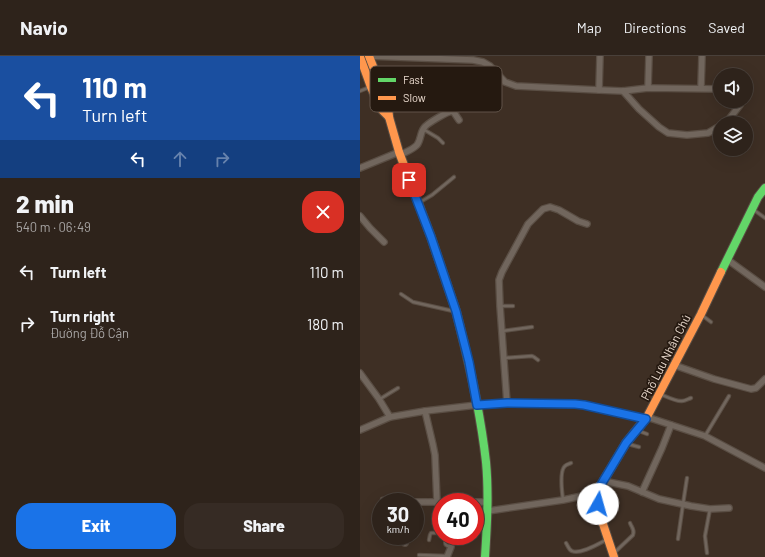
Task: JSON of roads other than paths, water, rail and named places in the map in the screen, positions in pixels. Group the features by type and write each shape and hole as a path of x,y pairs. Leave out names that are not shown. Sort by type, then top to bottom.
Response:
{"main road":[{"path":"369,56 373,66"},
{"path":"360,57 370,84"},
{"path":"384,112 389,117"},
{"path":"389,112 400,154 431,237 456,311 469,362 486,463 488,511 485,557"},
{"name":"Phố Lưu Nhân Chú","path":"596,493 626,443 646,418 701,314 758,197 765,188"},
{"path":"596,493 600,515 613,556"}],"street":[{"path":"369,56 473,60 483,62 490,66"},
{"path":"599,90 600,56"},
{"path":"648,88 649,56"},
{"path":"701,88 702,56"},
{"path":"502,79 505,82 516,86 599,90 623,91 648,88 713,89"},
{"path":"623,91 659,127 668,132 687,135 708,133 713,130"},
{"path":"731,116 738,108"},
{"path":"360,168 415,147 419,142 423,129 426,125 448,112"},
{"path":"454,112 459,120"},
{"path":"507,403 501,331 499,280 502,272 528,224 543,209 550,207 559,210 578,221 588,224"},
{"path":"360,216 384,242"},
{"path":"728,260 765,287"},
{"path":"674,365 706,377 751,388 756,388 765,379"},
{"path":"360,373 390,417"},
{"path":"360,430 390,417 477,405 507,403 584,405 646,418 705,436 765,468"},
{"path":"425,411 434,445 437,493"},
{"path":"642,492 671,425"},
{"path":"603,481 628,486 659,499 682,504 710,509 729,508"},
{"path":"488,511 563,500 596,493"},
{"path":"447,557 451,545"}],"lane":[{"path":"360,91 370,87"},
{"path":"423,129 438,138 443,143"},
{"path":"418,204 432,195 454,177"},
{"path":"752,209 765,218"},
{"path":"401,294 413,302 456,311"},
{"path":"500,306 513,306"},
{"path":"701,314 711,322"},
{"path":"501,331 532,327"},
{"path":"504,358 528,355 538,360"},
{"path":"379,399 398,388"},
{"path":"659,394 680,402 691,398"},
{"path":"705,436 728,396"},
{"path":"636,430 647,434"},
{"path":"626,443 639,447"},
{"path":"563,500 561,472 564,467 571,463"},
{"path":"678,539 687,478"},
{"path":"707,553 705,536 710,509"},
{"path":"613,556 633,535 634,532 630,523"},
{"path":"429,540 432,533"},
{"path":"566,543 570,550 573,552 578,552 608,539"},
{"path":"446,545 451,548"},
{"path":"419,555 447,557"}]}
